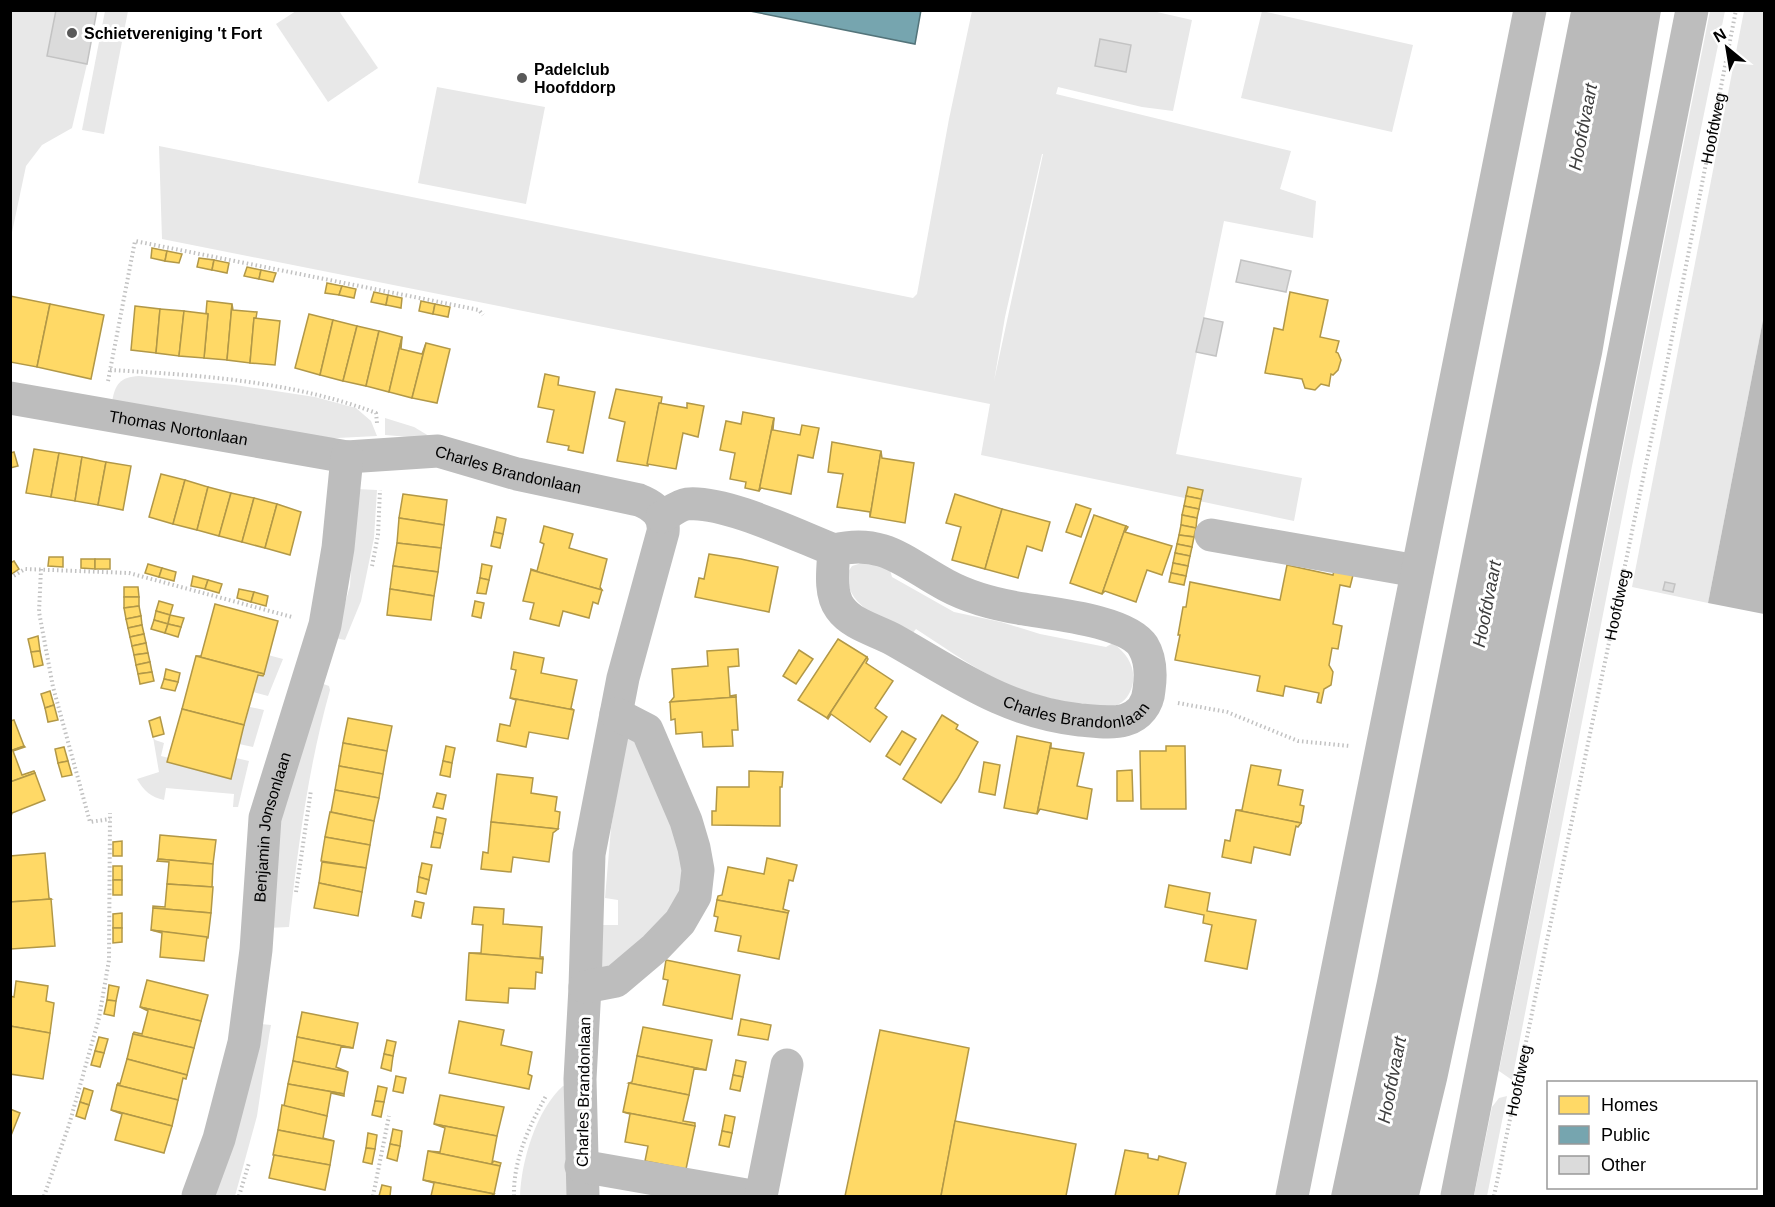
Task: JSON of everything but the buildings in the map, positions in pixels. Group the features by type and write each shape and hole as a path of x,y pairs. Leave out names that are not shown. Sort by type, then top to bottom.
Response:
{"street":[{"path":"1292,1197 1530,10"},
{"path":"1457,1197 1692,10"},
{"name":"Thomas Nortonlaan","path":"10,398 347,457"},
{"name":"Charles Brandonlaan","path":"347,457 438,451 517,474 639,500 651,504 662,517 663,532 623,678 589,854 580,1078 582,1181"},
{"name":"Benjamin Jonsonlaan","path":"198,1197 219,1139 244,1043 256,950 265,818 325,626 338,548 347,457"},
{"name":"Charles Brandonlaan","path":"662,517 685,504 712,506 742,514 834,550 867,546 890,553 948,586 982,600 1070,617 1129,632 1143,645 1149,663 1148,698 1140,712 1126,720 1101,722 1069,719 1020,707 992,696 892,639 851,620 838,606 832,586 834,550"},
{"path":"1211,535 1417,571"},
{"path":"585,987 616,981 655,948 680,922 695,896 698,870 686,821 647,730 616,714"},
{"path":"761,1197 787,1065"},
{"path":"582,1181 752,1197"}],"path":[{"name":"Hoofdweg","path":"1494,1197 1666,369 1736,10"},
{"path":"101,413 135,241 479,310 483,315"},
{"path":"10,578 25,568 129,573 325,626"},
{"path":"40,569 39,612 53,687 90,822 110,819"},
{"path":"1148,698 1227,712 1298,741 1343,744 1382,751"},
{"path":"44,1197 69,1125 99,1018 107,972 110,813"},
{"path":"514,1197 513,1178 535,1115 549,1089 563,1079 580,1078"},
{"path":"373,1197 389,1116"}],"shaded area":[{"path":"1157,10 1157,12 1192,20 1173,111 1142,107 1058,87 1056,94 1291,151 1280,189 1316,201 1313,238 1224,221 1176,454 1302,478 1294,521 981,455 990,404 162,239 159,146 913,298 917,294 949,119 972,11","holes":["1043,154 994,381 1005,317"]},
{"path":"11,11 56,11 47,55 87,64 72,128 42,145 26,166 11,237"},
{"path":"105,11 128,11 104,134 82,130"},
{"path":"296,11 339,11 378,68 328,102 276,24"},
{"path":"1262,11 1413,45 1392,132 1241,98"},
{"path":"1710,11 1725,11 1632,466 1512,1080 1499,1071"},
{"path":"1744,11 1764,11 1764,315 1708,603 1632,587"},
{"path":"437,87 545,107 526,204 418,183"},
{"path":"139,376 235,385 315,397 356,408 371,421 377,436 317,439 112,402 117,386 123,380"},
{"path":"385,418 414,427 434,439 385,435"},
{"path":"356,489 377,490 374,538 361,601 345,640 335,638 350,586"},
{"path":"868,561 890,570 892,577 954,612 1001,622 1040,634 1106,647 1113,643 1126,655 1133,670 1130,691 1119,704 1101,707 1032,694 995,678 916,629 912,634 880,618 861,605 849,587 846,575 852,566"},
{"path":"268,655 283,659 268,696 253,692 258,675 263,676"},
{"path":"318,682 329,686 330,690 310,778 289,927 267,928 280,814"},
{"path":"250,707 264,710 253,747 239,744"},
{"path":"634,736 682,842 682,899 618,964 600,968 603,925 618,925 618,900 605,898 611,828 626,739"},
{"path":"153,737 164,743 161,756 169,758 168,762 230,779 236,758 249,761 238,807 233,807 234,794 166,788 164,800 148,793 137,779 159,772"},
{"path":"261,1024 271,1025 257,1116 235,1196 210,1196"},
{"path":"563,1086 569,1088 567,1196 520,1196 523,1168 532,1137 545,1109"},
{"path":"1507,1096 1487,1196 1474,1196 1492,1107 1499,1098"}],"water":[{"name":"Hoofdvaart","path":"1571,11 1661,11 1602,354 1447,1080 1419,1196 1331,1196 1377,981"},
{"path":"1764,315 1764,614 1708,603"}],"place":[{"name":"Schietvereniging 't Fort","path":"72,33"},
{"name":"Padelclub Hoofddorp","path":"522,78"}]}
